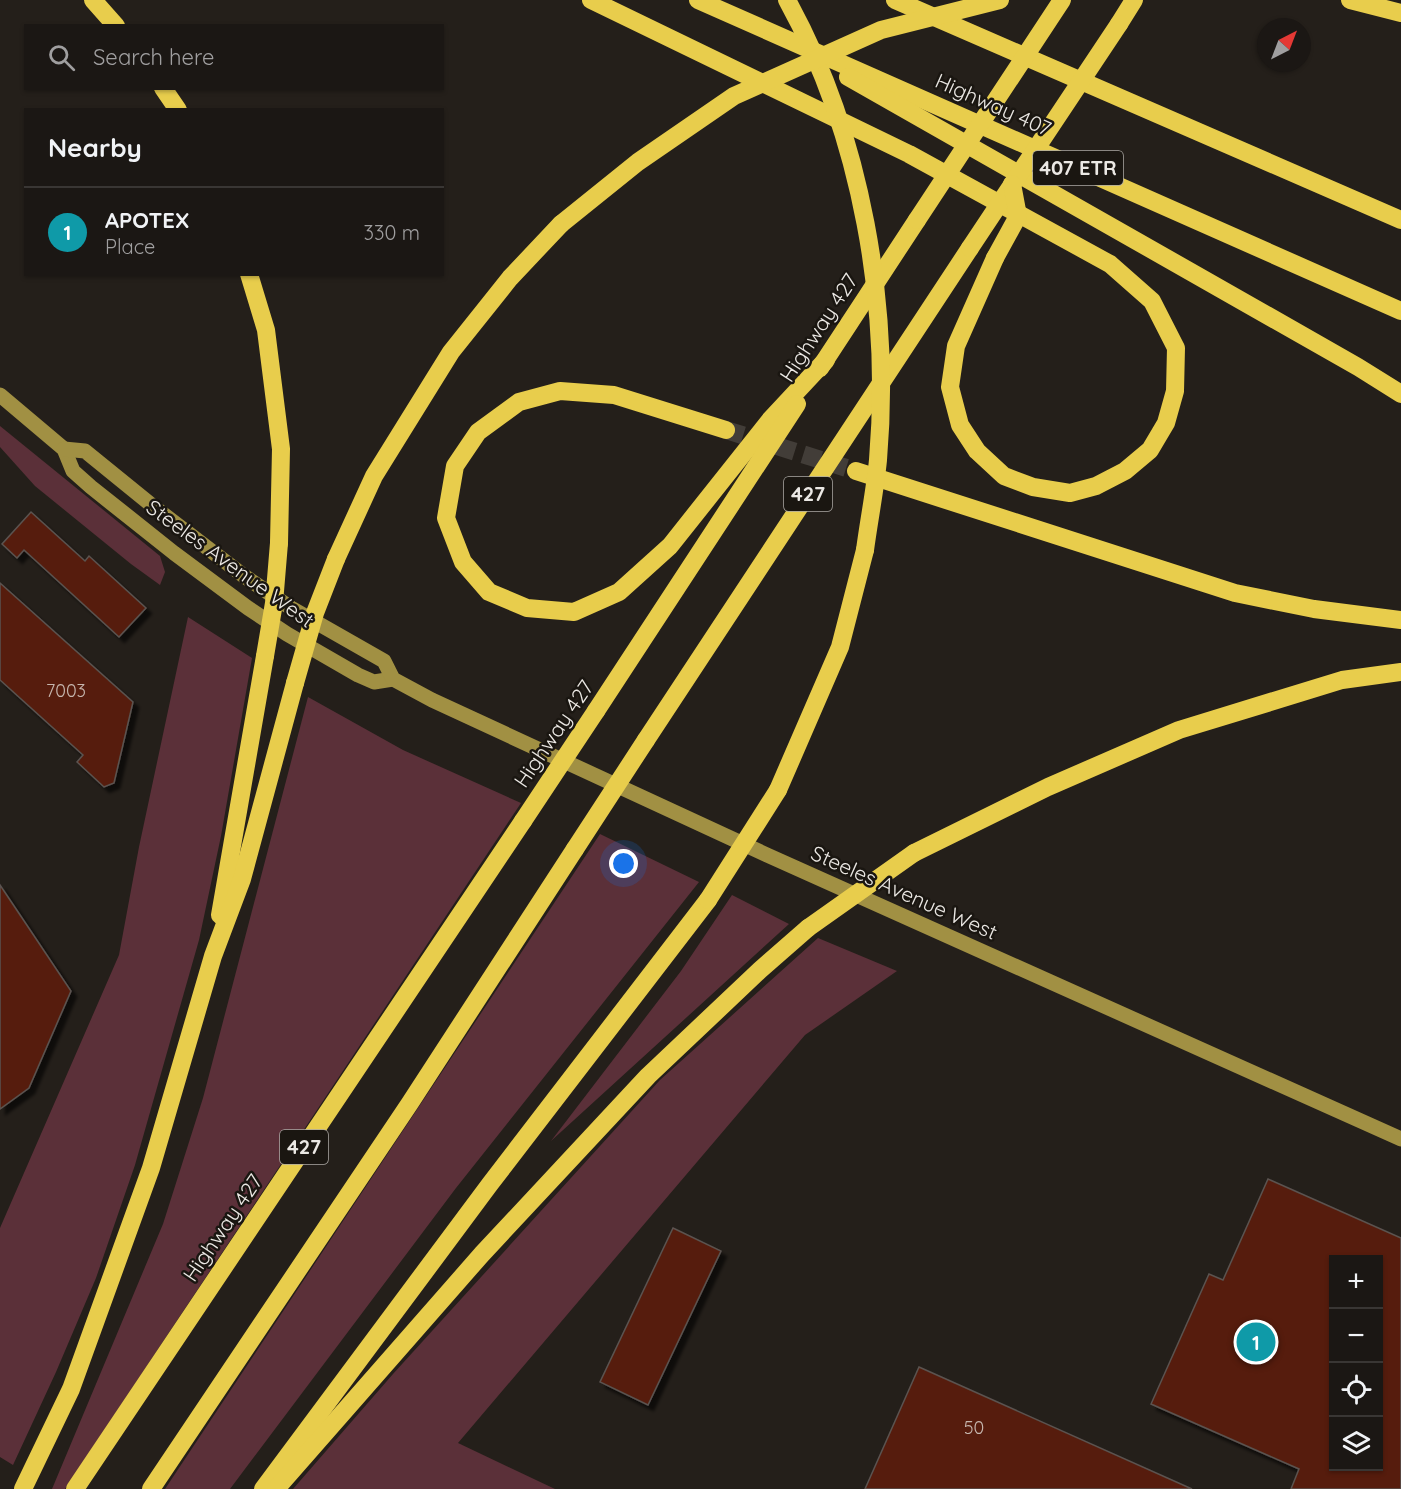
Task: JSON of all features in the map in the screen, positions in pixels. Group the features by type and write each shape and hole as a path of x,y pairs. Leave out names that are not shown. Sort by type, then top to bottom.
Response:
{"highway":[{"path":"93,0 114,24"},
{"path":"591,0 909,153 1110,264 1152,301 1176,348 1175,391 1166,423 1150,450 1125,471 1096,486 1070,493 1033,487 1004,476 976,451 960,425 950,387 956,346 995,258 1018,216 1012,184"},
{"name":"Highway 407","path":"698,0 1401,310"},
{"path":"263,1489 490,1184 708,900 778,790 840,647 865,550 878,460 882,370 875,280 859,190 833,103 798,20 787,0"},
{"path":"895,0 1401,220"},
{"path":"22,1489 71,1389 151,1168 213,956 242,879 315,613 336,559 375,476 451,352 510,278 561,224 638,162 734,96 881,30 1000,0"},
{"name":"Highway 427","path":"75,1489 596,711 1062,0"},
{"name":"427","path":"151,1489 410,1103 646,740 1134,0"},
{"path":"1350,0 1401,13"},
{"path":"755,25 1358,367 1401,394"},
{"path":"164,90 177,108"},
{"path":"213,956 274,603 279,543 281,449 266,330 250,276"},
{"path":"726,430 614,395 560,390 519,402 478,432 455,466 446,518 463,562 489,592 527,608 574,612 619,592 670,546 770,420 826,360"},
{"path":"856,471 1235,593 1314,609 1401,620"},
{"path":"276,1489 482,1254 648,1076 808,928 914,853 1048,787 1179,730 1342,680 1401,672"}],"main road":[{"name":"Steeles Avenue West","path":"0,395 64,449 73,471 174,553 287,634 358,675 374,682 393,680 767,855 1401,1139"},
{"name":"Steeles Avenue West","path":"64,449 85,451 244,576 291,608 384,662 393,680"}],"shaded area":[{"path":"0,426 160,556 165,572 160,585 35,486 0,447"},
{"path":"188,617 252,658 221,836 199,940 135,1165 96,1278 13,1465 0,1457 0,1228 119,955 139,847"},
{"path":"308,697 403,750 521,803 65,1489 52,1489 163,1224 203,1098"},
{"path":"600,834 699,882 456,1188 230,1489 165,1489"},
{"path":"732,895 789,924 551,1141 681,971"},
{"path":"818,938 897,971 805,1035 458,1443 555,1489 293,1489 393,1374 660,1080"}],"building":[{"path":"31,512 85,561 89,556 146,608 119,637 24,550 17,558 2,544"},
{"path":"0,583 133,702 114,783 104,787 77,762 83,755 0,680"},
{"path":"0,885 71,991 29,1088 0,1109"},
{"path":"1268,1179 1401,1238 1401,1489 1291,1489 1299,1469 1151,1404 1209,1274 1223,1280"},
{"path":"673,1228 721,1251 648,1405 600,1382"},
{"path":"919,1367 1192,1489 865,1489"}],"tunnel":[{"path":"726,430 856,471"}],"place":[{"name":"APOTEX","path":"1256,1342"}]}
